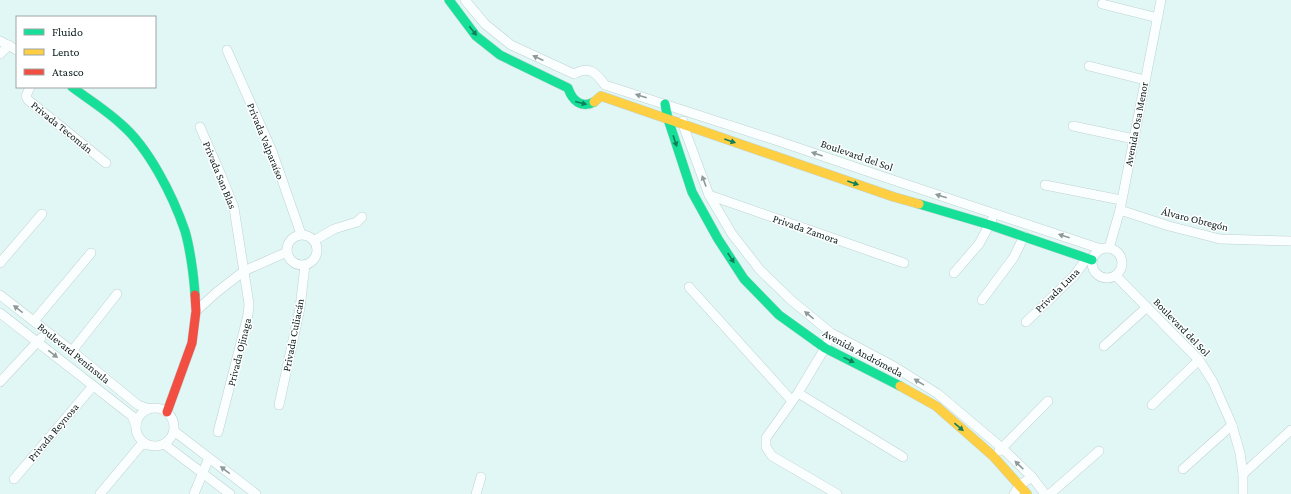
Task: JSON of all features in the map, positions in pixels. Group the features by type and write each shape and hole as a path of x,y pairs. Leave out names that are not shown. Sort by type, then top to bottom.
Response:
{"street":[{"path":"449,0 476,36 500,55 568,88 573,100 582,104 593,103 601,96 894,197 990,225 1090,259"},
{"name":"Boulevard del Sol","path":"465,0 485,24 510,45 574,74 579,71 591,71 596,74 604,85 1105,248"},
{"name":"Avenida Osa Menor","path":"1105,248 1120,205 1161,0"},
{"path":"1102,4 1158,18"},
{"path":"0,41 13,48"},
{"path":"0,54 13,48"},
{"name":"Privada Valparaíso","path":"227,50 272,151 300,234"},
{"path":"1089,66 1145,80"},
{"name":"Privada Tecomán","path":"30,88 26,96 28,100 106,163"},
{"path":"73,88 122,124 148,154 168,191 185,232 194,280 196,311 192,343 167,412"},
{"name":"Avenida Andrómeda","path":"665,104 668,119 692,192 718,239 744,279 779,315 825,348 885,377 936,406 993,456 1028,494"},
{"name":"Avenida Andrómeda","path":"683,110 683,125 709,196 732,234 760,270 791,300 831,333 895,368 938,394 1002,448 1032,477 1045,494"},
{"path":"1073,126 1134,139"},
{"name":"Privada San Blas","path":"200,127 234,208 244,271"},
{"name":"Álvaro Obregón","path":"1044,185 1120,205 1169,226 1220,239 1291,241"},
{"name":"Privada Zamora","path":"709,196 904,263"},
{"path":"954,274 979,244 995,213"},
{"path":"0,263 42,214"},
{"path":"315,240 334,229 357,222 362,217"},
{"path":"300,234 310,236 315,240 318,250 317,255 310,263 300,265 291,261 287,252 287,247 292,239 300,234"},
{"path":"982,300 1014,257 1024,236"},
{"path":"1105,248 1118,253 1122,262 1120,272 1116,276 1108,278 1099,276 1094,271 1090,259 1105,248"},
{"path":"196,311 244,271 287,252"},
{"path":"34,321 91,253"},
{"name":"Privada Luna","path":"1026,322 1090,259"},
{"name":"Privada Culiacán","path":"279,405 300,308 305,265"},
{"name":"Privada Ojinaga","path":"218,432 248,315 249,304 244,271"},
{"name":"Boulevard del Sol","path":"1116,276 1199,360 1213,382 1232,425 1240,454 1243,474 1243,494"},
{"path":"689,288 792,401"},
{"path":"72,351 117,294"},
{"name":"Boulevard Península","path":"0,295 138,405 149,409"},
{"path":"1104,346 1147,307"},
{"name":"Boulevard Península","path":"0,313 132,416 136,426"},
{"path":"0,382 38,342 46,331"},
{"path":"831,333 825,348 798,393 766,438 766,448 772,456 837,494"},
{"path":"1152,405 1199,360"},
{"name":"Privada Reynosa","path":"14,479 94,386"},
{"path":"798,393 903,457"},
{"path":"993,456 1048,402"},
{"path":"155,408 162,409 167,412 172,416 174,422 174,431 170,440 158,447 146,444 140,440 137,435 136,426 139,416 149,409 155,408"},
{"path":"1183,469 1232,425"},
{"path":"1243,474 1291,430"},
{"path":"174,431 256,494"},
{"path":"100,494 141,445 146,444"},
{"path":"164,444 230,494"},
{"path":"1050,494 1099,451"},
{"path":"194,494 209,458"},
{"path":"476,494 481,477"},
{"path":"1014,494 1020,485 1032,477"}],"traffic: fast":[{"path":"449,0 476,36 500,55 568,88 575,100 581,104 589,104 594,102"},
{"path":"73,88 121,124 141,146 159,173 174,203 185,231 192,263 195,295"},
{"path":"665,104 668,119 692,192 718,239 744,279 779,315 825,348 900,386"},
{"path":"919,204 990,225 1092,260"}],"traffic: slow":[{"path":"594,102 601,96 894,197 919,204"},
{"path":"900,386 936,406 993,456 1027,494"}],"traffic: jam":[{"path":"167,412 192,343 196,311 195,295"}]}
